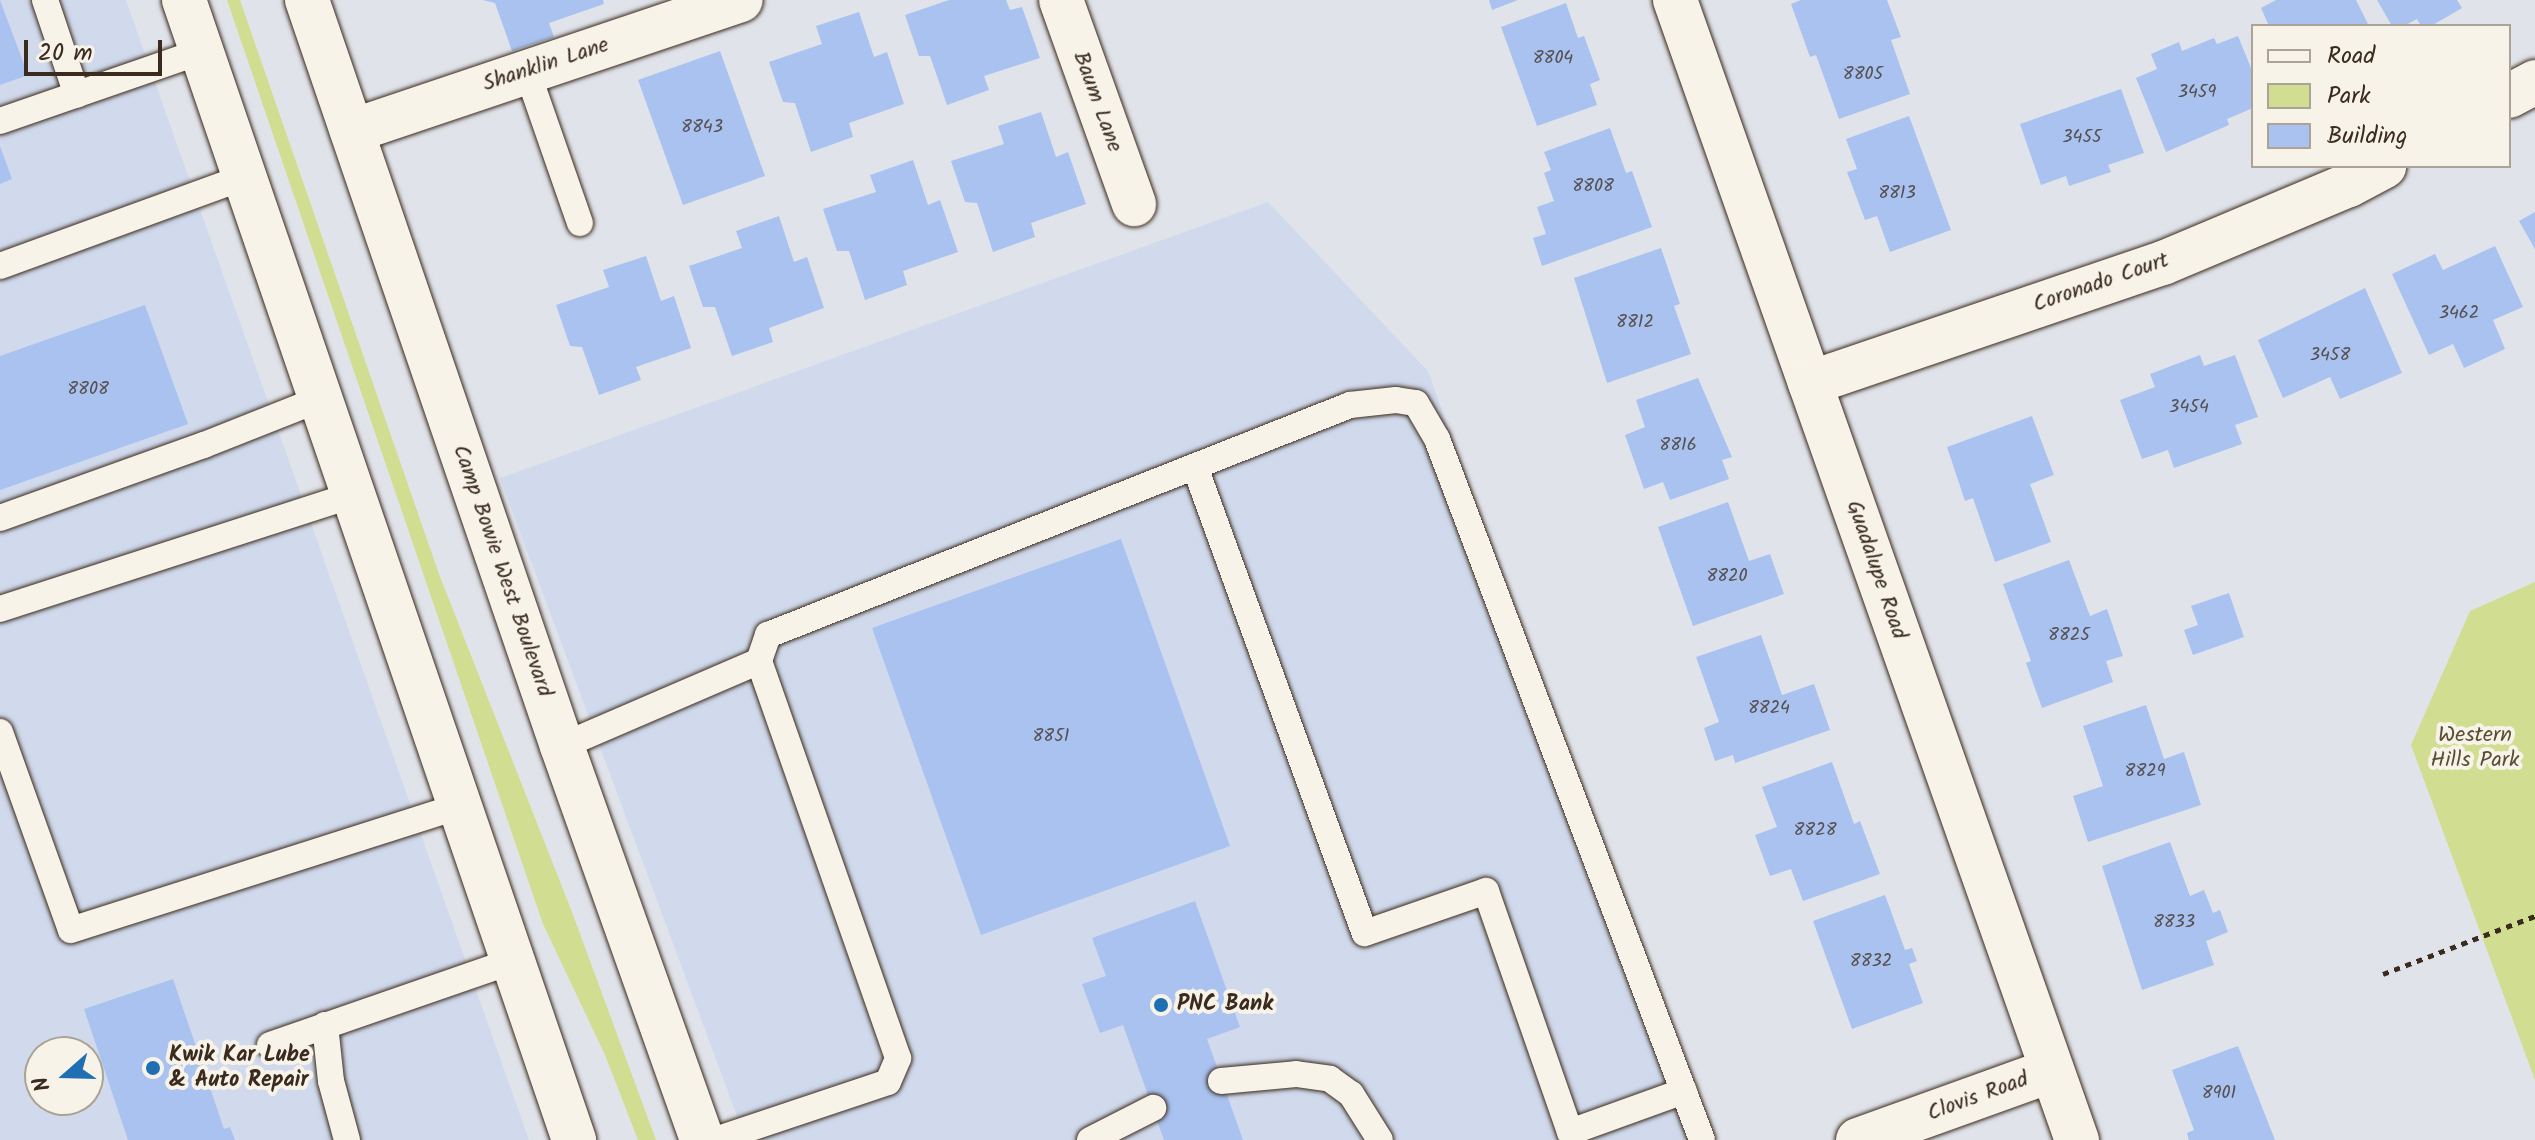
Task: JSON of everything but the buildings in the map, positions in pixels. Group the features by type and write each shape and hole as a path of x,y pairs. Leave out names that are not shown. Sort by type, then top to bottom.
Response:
{"street":[{"path":"184,0 574,1140"},
{"name":"Camp Bowie West Boulevard","path":"307,0 562,746 702,1140"},
{"name":"Shanklin Lane","path":"352,131 741,0"},
{"name":"Baum Lane","path":"1061,0 1134,204"},
{"name":"Guadalupe Road","path":"1675,0 2077,1140"},
{"path":"2511,95 2535,82"},
{"name":"Coronado Court","path":"1810,383 2163,263 2349,185 2380,168"},
{"name":"Clovis Road","path":"1858,1140 2052,1070"}],"lane":[{"path":"45,0 77,95"},
{"path":"0,121 202,51"},
{"path":"527,71 580,223"},
{"path":"0,266 244,177"},
{"path":"0,518 204,445 320,399"},
{"path":"715,1140 888,1082 898,1058 759,661 768,635 1350,405 1396,400 1416,403 1437,439 1702,1140"},
{"path":"1195,467 1365,933 1486,891 1570,1132 1684,1091"},
{"path":"0,609 353,495"},
{"path":"562,746 759,661"},
{"path":"0,732 71,930 459,806"},
{"path":"270,1045 513,961"},
{"path":"325,1025 331,1081 347,1140"},
{"path":"1221,1081 1296,1074 1330,1079 1351,1094 1380,1140"},
{"path":"1090,1140 1153,1108"}],"path":[{"path":"2383,974 2535,916"}],"shaded area":[{"path":"0,0 126,0 529,1140 0,1140"},
{"path":"1268,202 1428,371 1703,1137 1693,1140 746,1140 500,478"}],"green space":[{"path":"227,0 240,0 439,574 572,912 656,1140 638,1140 605,1055 543,924"},
{"name":"Western Hills Park","path":"2535,582 2535,1080 2411,745 2470,611"}],"place":[{"name":"PNC Bank","path":"1161,1005"},
{"name":"Kwik Kar Lube & Auto Repair","path":"153,1068"}]}
